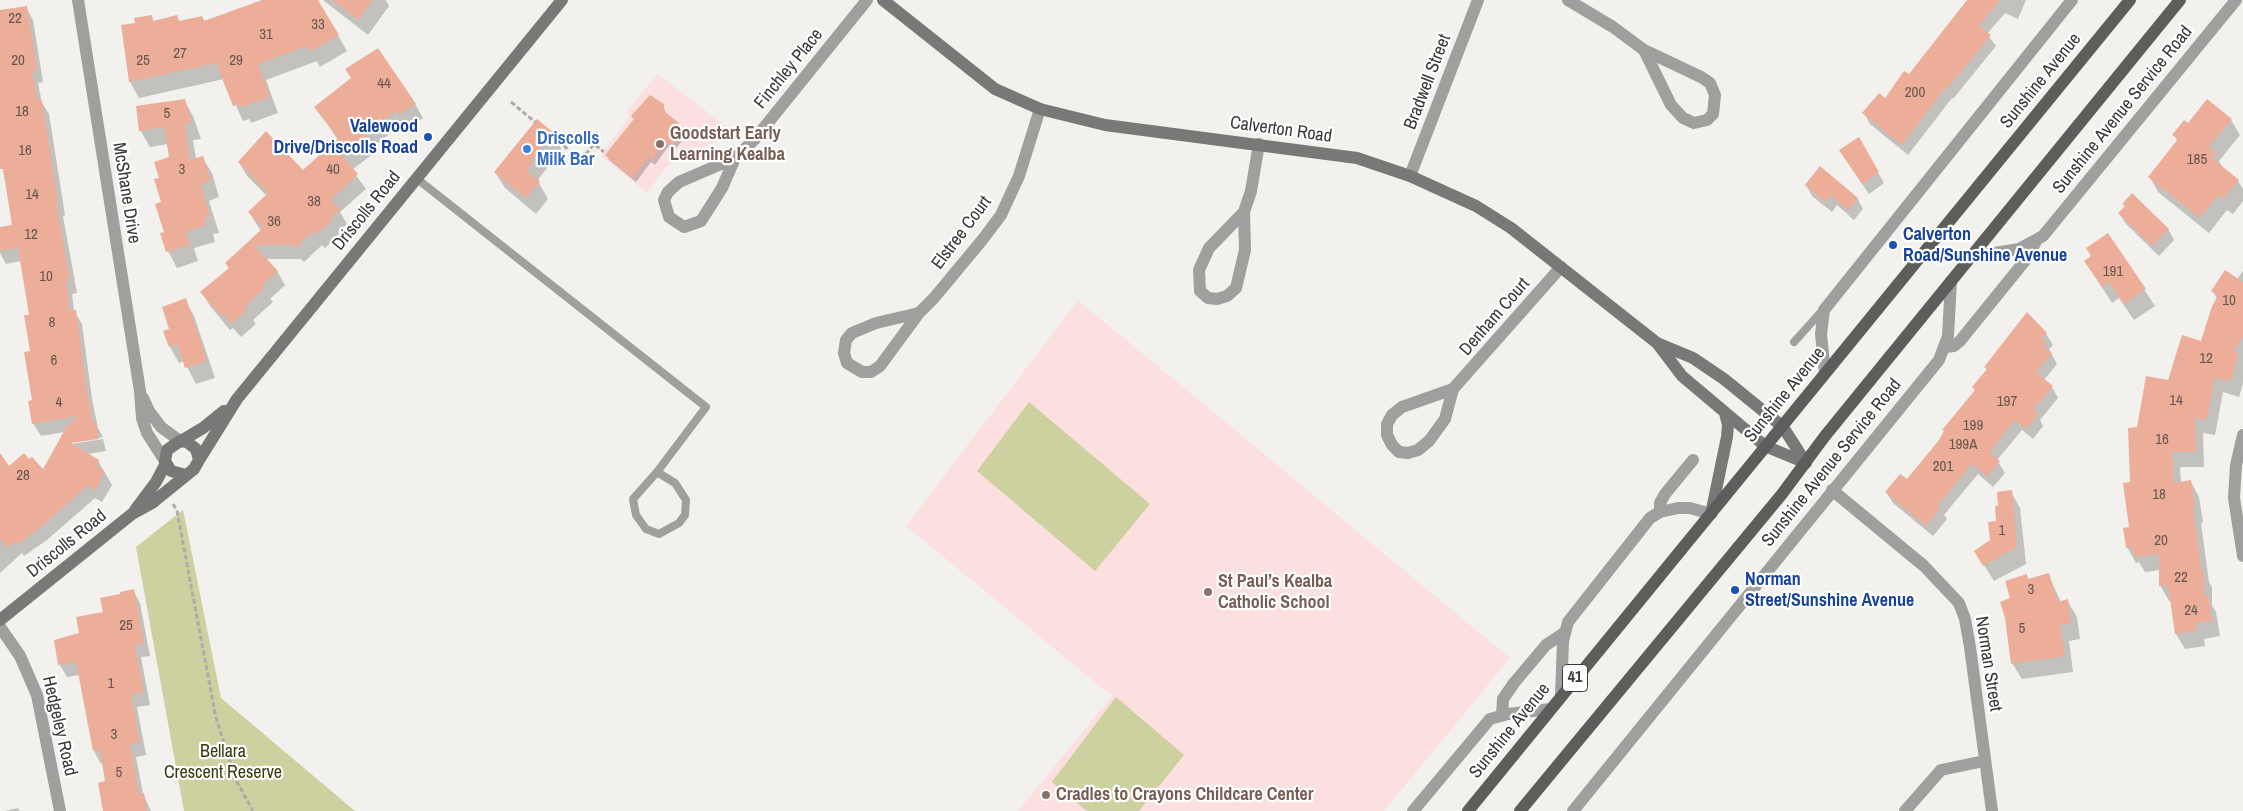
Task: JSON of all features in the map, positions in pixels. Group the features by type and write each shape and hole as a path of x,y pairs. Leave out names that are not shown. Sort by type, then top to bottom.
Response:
{"main road":[{"name":"Sunshine Avenue","path":"1468,811 2130,0"},
{"name":"41","path":"1520,811 1806,463 1825,436 2180,0"}],"street":[{"name":"McShane Drive","path":"78,0 140,391 142,418 147,433 165,462"},
{"name":"Driscolls Road","path":"198,460 237,399 562,0"},
{"name":"Finchley Place","path":"735,158 722,188 701,221 693,226 684,226 668,217 664,200 668,192 679,182 735,158 754,140 867,0"},
{"name":"Calverton Road","path":"883,0 995,89 1040,109 1105,125 1357,158 1410,176 1476,206 1512,228 1656,343 1682,376 1765,446 1806,463"},
{"name":"Bradwell Street","path":"1410,176 1478,0"},
{"path":"1568,0 1613,27 1644,50 1701,77 1710,84 1715,95 1713,114 1707,120 1694,123 1683,118 1671,105 1644,50"},
{"path":"1825,373 1822,334 1824,310 2072,0"},
{"name":"Sunshine Avenue Service Road","path":"1971,257 2019,249 2044,236 2236,0"},
{"name":"Elstree Court","path":"919,312 876,322 852,333 846,340 844,353 847,363 862,372 870,372 880,366 919,312 934,298 1001,215 1018,176 1040,109"},
{"path":"1244,212 1209,248 1199,270 1200,291 1208,298 1217,299 1227,296 1236,288 1245,250 1244,212 1251,191 1259,144"},
{"name":"Sunshine Avenue Service Road","path":"1945,347 1954,346 1960,341 2028,257 2036,241"},
{"name":"Denham Court","path":"1453,389 1402,407 1392,415 1387,424 1387,434 1392,445 1399,452 1408,453 1418,450 1429,441 1445,419 1453,389 1561,268"},
{"name":"Sunshine Avenue Service Road","path":"1574,811 1939,360 1945,347 1952,306 1951,281"},
{"name":"Calverton Road","path":"1656,343 1693,358 1724,379 1782,427 1806,463"},
{"name":"McShane Drive","path":"140,391 149,411 161,427 180,441"},
{"name":"Driscolls Road","path":"180,441 214,420 237,399"},
{"path":"1561,696 1564,633 1573,613 1650,518 1660,512 1690,508 1711,514 1727,437 1726,413"},
{"path":"2243,435 2236,465 2234,498 2243,556"},
{"path":"180,441 192,444 196,449 198,460 194,469 186,475 176,474 165,462 166,450 180,441"},
{"path":"1660,512 1660,504 1665,494 1693,460"},
{"name":"Driscolls Road","path":"132,514 152,489 165,462"},
{"name":"Driscolls Road","path":"0,620 132,514 166,493 186,475"},
{"name":"Norman Street","path":"1832,490 1924,566 1959,603 1965,618 1970,647 1992,811"},
{"name":"Hedgeley Road","path":"0,627 20,656 37,695 60,811"},
{"path":"1502,715 1501,704 1510,688 1546,645 1564,633"},
{"path":"1413,811 1490,719 1502,715 1550,709"},
{"path":"1905,811 1941,770 1984,761"}],"lane":[{"path":"416,178 706,407 657,472 633,499 636,515 646,529 659,534 679,523 684,515 686,500 675,483 657,472"},
{"path":"1794,342 1824,310"}],"path":[{"path":"510,102 535,122"},
{"path":"552,136 581,160 594,144 604,152"},
{"path":"166,493 177,510 216,718 236,780 253,811"}],"shaded area":[{"name":"Goodstart Early Learning Kealba","path":"658,74 733,132 666,167 647,193 601,156 630,116 626,112"},
{"name":"St Paul’s Kealba Catholic School","path":"1078,300 1510,658 1384,811 1018,811 1112,696 906,526"}],"green space":[{"path":"1029,402 1150,504 1095,571 977,471"},
{"name":"Bellara Crescent Reserve","path":"183,510 221,698 355,811 184,811 136,547"},
{"path":"1116,697 1184,755 1139,811 1087,811 1052,782"}],"building":[{"path":"262,0 318,0 339,35 310,52 307,46 258,64 270,97 241,107 240,104 233,106 216,63 129,82 121,25 135,23 134,18 152,15 153,21 177,15 179,21 202,16 204,21"},
{"path":"332,0 373,0 358,20"},
{"path":"1967,0 2000,0 1979,26 1991,35 1947,89 1945,88 1902,145 1862,113 1879,93 1885,98 1904,71 1909,74"},
{"path":"27,6 37,70 32,71 38,101 42,101 58,203 56,203 70,281 66,281 70,311 76,310 86,386 93,424 96,423 99,439 71,443 99,460 96,466 105,472 95,490 87,486 40,528 16,545 14,542 7,548 0,539 0,453 9,466 24,453 29,459 32,457 43,469 67,426 79,416 32,424 28,401 32,400 24,352 30,351 24,315 29,315 18,248 0,251 0,227 12,225 3,169 0,169 0,10"},
{"path":"378,48 416,104 399,115 396,111 379,122 364,134 367,138 343,157 358,174 331,200 340,209 331,218 333,220 316,235 313,231 295,248 292,245 254,245 278,271 263,284 265,287 245,306 248,309 232,324 224,314 222,317 200,292 229,268 225,263 263,228 248,212 268,193 238,162 266,131 303,170 338,138 314,107 351,78 345,69"},
{"name":"Goodstart Early Learning Kealba","path":"650,95 664,104 664,111 679,123 681,134 673,144 664,144 652,161 648,157 633,178 605,155 634,119 631,116"},
{"path":"185,99 192,122 185,124 190,160 203,156 211,181 201,184 210,216 204,218 207,225 186,232 190,245 166,252 160,233 164,232 155,204 161,202 154,179 159,178 154,162 169,157 164,127 139,131 136,106"},
{"path":"2207,99 2232,119 2209,147 2216,153 2212,158 2239,180 2223,199 2218,195 2200,218 2148,177 2178,139 2172,135 2184,120 2188,123"},
{"name":"Driscolls Milk Bar","path":"537,119 554,133 531,161 532,163 527,171 540,182 526,198 494,172"},
{"path":"1859,137 1879,172 1862,184 1839,150"},
{"path":"1820,166 1858,198 1848,210 1830,195 1825,202 1805,185"},
{"path":"2132,193 2169,229 2152,246 2118,213 2125,206 2122,204"},
{"path":"2108,233 2146,289 2124,304 2109,282 2102,287 2084,261 2091,256 2086,248"},
{"path":"2225,270 2243,282 2243,337 2233,352 2239,353 2230,382 2215,377 2207,420 2195,418 2196,452 2172,452 2174,483 2191,480 2201,570 2204,570 2204,596 2208,595 2212,621 2196,623 2197,631 2175,634 2168,586 2159,586 2159,554 2135,557 2133,547 2126,548 2123,528 2129,527 2123,483 2130,482 2128,428 2137,427 2146,376 2168,380 2182,335 2201,341 2212,306 2218,296 2211,291"},
{"path":"186,298 207,361 185,368 177,344 169,347 163,331 169,329 162,307"},
{"path":"2027,312 2047,333 2042,339 2047,343 2044,346 2052,353 2036,372 2053,386 2033,410 2038,414 2026,429 2015,420 1989,452 2000,461 1987,477 1972,464 1938,505 1941,507 1926,526 1885,492 1900,474 1907,479 1939,440 1944,431 1942,430 1975,390 1972,387 1987,369 1984,367"},
{"path":"2012,490 2017,547 1983,566 1974,551 1990,540 1988,522 1996,521 1995,506 1998,506 1997,492"},
{"path":"2049,573 2058,602 2068,599 2071,623 2060,625 2065,656 2011,664 2005,618 2000,602 2010,598 2005,581 2027,574 2028,579"},
{"path":"134,589 144,643 135,645 144,692 131,695 140,742 130,744 139,794 144,793 147,811 103,811 98,783 105,781 100,750 93,751 76,662 58,665 54,640 79,633 76,617 103,612 100,598"}],"place":[{"name":"Valewood Drive/Driscolls Road","path":"428,137"},
{"name":"Goodstart Early Learning Kealba","path":"660,144"},
{"name":"Driscolls Milk Bar","path":"527,149"},
{"name":"Calverton Road/Sunshine Avenue","path":"1893,245"},
{"name":"Norman Street/Sunshine Avenue","path":"1735,590"},
{"name":"St Paul’s Kealba Catholic School","path":"1208,592"},
{"name":"Cradles to Crayons Childcare Center","path":"1046,795"}]}
